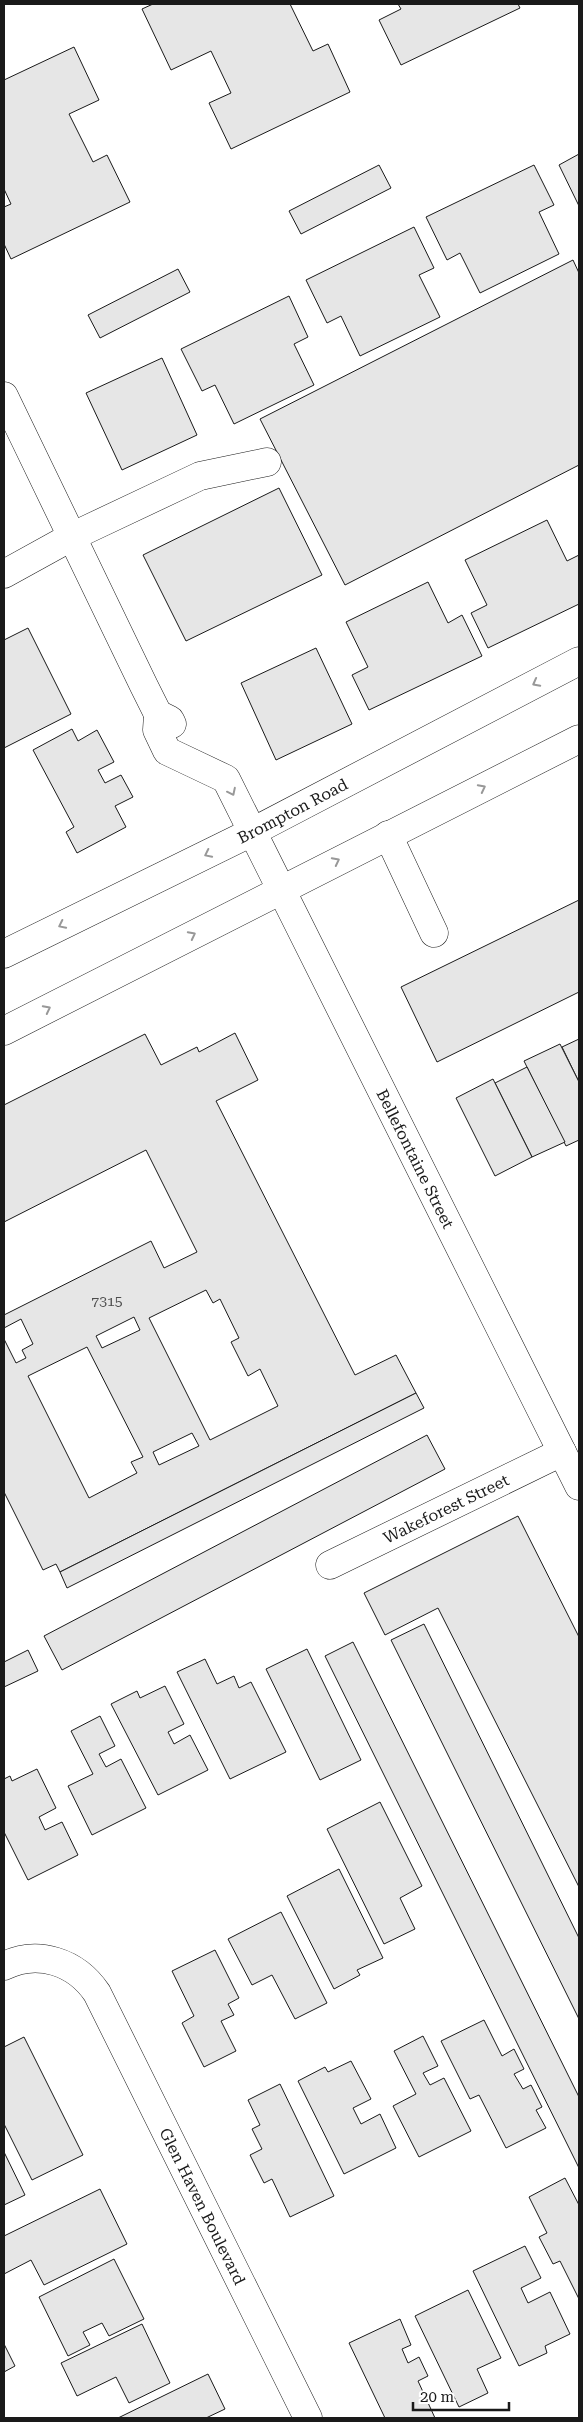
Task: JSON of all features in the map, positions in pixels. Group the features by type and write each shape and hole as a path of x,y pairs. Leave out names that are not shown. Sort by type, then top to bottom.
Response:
{"street":[{"path":"4,396 73,536"},
{"path":"4,574 73,536 200,476 267,462"},
{"name":"Bellefontaine Street","path":"73,536 158,714 170,720 178,734 181,741 180,756 226,780 579,1486"},
{"name":"Brompton Road","path":"4,954 252,832 579,661"},
{"path":"4,1031 579,739"},
{"path":"388,835 434,933"},
{"name":"Wakeforest Street","path":"330,1565 562,1452"},
{"name":"Glen Haven Boulevard","path":"4,1966 25,1958 59,1962 76,1970 89,1980 161,2118 308,2418"}],"building":[{"path":"153,4 290,4 313,51 328,44 350,92 231,149 209,103 231,93 211,51 171,70 142,9"},
{"path":"398,4 518,4 520,8 401,65 379,20 401,9"},
{"path":"74,47 99,100 69,114 93,162 107,155 130,202 11,259 4,244 4,207 11,204 4,189 4,80"},
{"path":"579,154 579,206 559,165"},
{"path":"379,165 391,188 301,234 289,211"},
{"path":"534,165 554,205 539,212 559,254 480,293 460,253 447,260 426,217"},
{"path":"414,227 434,268 419,275 440,317 360,356 341,316 327,323 306,280"},
{"path":"573,260 579,273 579,465 345,585 260,419"},
{"path":"178,269 190,292 100,338 88,315"},
{"path":"289,296 308,337 294,344 314,385 234,424 215,385 202,391 181,349"},
{"path":"162,358 197,435 122,470 86,393"},
{"path":"279,488 322,575 186,641 143,555"},
{"path":"547,520 567,561 579,555 579,604 488,648 471,613 487,605 465,560"},
{"path":"428,582 448,623 462,615 482,656 369,710 352,675 368,667 346,622"},
{"path":"28,628 71,714 4,748 4,640"},
{"path":"316,648 352,724 276,760 241,683"},
{"path":"72,729 78,741 97,730 114,762 98,770 105,783 121,775 133,797 115,806 126,827 77,853 66,832 74,827 33,750"},
{"path":"579,900 579,992 437,1062 401,987"},
{"path":"235,1033 258,1080 216,1101 355,1375 396,1355 416,1393 60,1572 56,1564 43,1570 4,1492 4,1339 16,1363 26,1358 22,1350 33,1344 21,1319 4,1328 4,1315 151,1241 164,1268 197,1252 146,1150 4,1222 4,1105 145,1034 161,1065 197,1047 199,1052","holes":["206,1290 213,1303 220,1299 239,1338 231,1342 248,1376 260,1369 278,1406 210,1440 149,1318","134,1317 140,1330 102,1348 96,1336","87,1347 143,1457 131,1462 137,1473 89,1498 28,1376","192,1433 199,1446 159,1465 153,1452"]},
{"path":"579,1039 579,1082 562,1047"},
{"path":"560,1044 579,1082 579,1140 566,1146 524,1061"},
{"path":"527,1067 565,1142 532,1157 495,1083"},
{"path":"493,1079 532,1157 495,1176 456,1098"},
{"path":"416,1393 424,1408 67,1588 60,1572"},
{"path":"427,1435 445,1469 62,1670 44,1636"},
{"path":"518,1516 579,1637 579,1887 438,1608 385,1635 364,1593"},
{"path":"424,1624 579,1938 579,2019 391,1640"},
{"path":"353,1642 579,2097 579,2168 325,1656"},
{"path":"307,1649 361,1760 320,1780 266,1669"},
{"path":"28,1650 38,1671 4,1687 4,1662"},
{"path":"205,1659 217,1684 234,1676 239,1688 251,1682 286,1752 230,1779 177,1672"},
{"path":"165,1686 184,1724 168,1732 174,1744 190,1735 208,1770 158,1795 111,1704 137,1691 140,1698"},
{"path":"100,1716 115,1746 99,1754 106,1767 121,1759 146,1808 92,1835 68,1786 93,1774 71,1731"},
{"path":"37,1769 56,1808 39,1817 45,1830 62,1822 78,1855 28,1880 4,1832 4,1779 10,1776 12,1781"},
{"path":"380,1802 422,1886 400,1898 415,1929 384,1944 327,1829"},
{"path":"339,1869 383,1958 357,1970 360,1975 334,1989 287,1896"},
{"path":"281,1912 327,2003 295,2019 272,1975 252,1985 228,1939"},
{"path":"215,1950 239,1998 228,2004 234,2015 221,2021 236,2051 204,2067 182,2023 194,2016 172,1971"},
{"path":"484,2020 502,2056 514,2049 524,2069 514,2074 523,2089 531,2085 542,2107 536,2110 546,2128 506,2148 479,2095 470,2099 441,2041"},
{"path":"423,2036 438,2066 423,2073 430,2085 444,2078 471,2131 419,2157 393,2106 416,2094 394,2051"},
{"path":"24,2037 83,2155 32,2180 4,2124 4,2047"},
{"path":"351,2061 371,2099 353,2108 361,2124 380,2114 396,2148 344,2174 298,2081 325,2067 328,2072"},
{"path":"280,2084 334,2196 290,2217 272,2179 264,2183 250,2155 262,2149 252,2129 260,2125 248,2100"},
{"path":"4,2152 25,2195 4,2205"},
{"path":"565,2178 579,2205 579,2299 560,2261 553,2264 539,2237 547,2233 529,2197"},
{"path":"100,2189 127,2244 44,2285 31,2260 4,2274 4,2236"},
{"path":"525,2246 541,2278 521,2288 528,2303 550,2292 570,2334 545,2346 547,2353 519,2366 473,2271"},
{"path":"114,2259 144,2319 109,2336 102,2323 83,2332 90,2345 68,2356 39,2297"},
{"path":"468,2290 501,2358 477,2369 488,2393 459,2407 415,2316"},
{"path":"400,2319 411,2345 402,2349 408,2363 419,2357 428,2376 418,2381 435,2418 385,2418 349,2343"},
{"path":"142,2324 170,2383 129,2403 116,2377 77,2396 61,2363"},
{"path":"4,2344 15,2366 4,2372"},
{"path":"208,2374 225,2409 206,2418 118,2418"}]}
